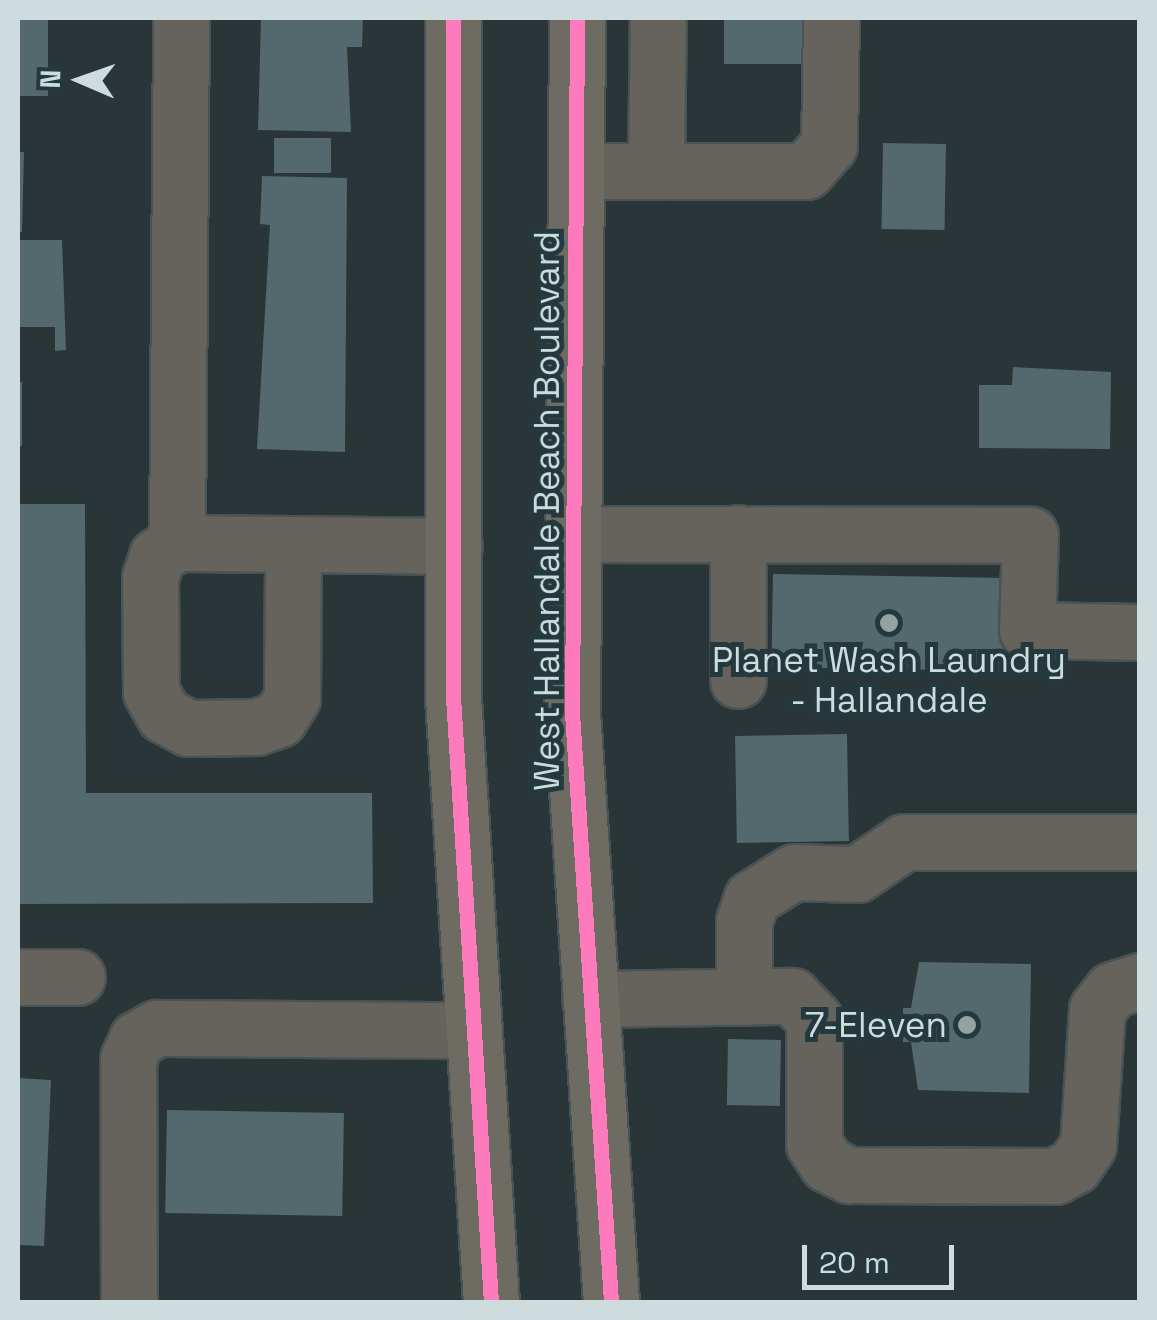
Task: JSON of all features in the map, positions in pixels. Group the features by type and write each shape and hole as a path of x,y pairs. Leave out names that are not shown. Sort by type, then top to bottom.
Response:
{"main road":[{"path":"453,18 454,697 491,1302"},
{"name":"West Hallandale Beach Boulevard","path":"577,18 572,714 611,1302"}],"lane":[{"path":"177,543 181,18"},
{"path":"656,171 658,18"},
{"path":"576,171 806,171 821,162 829,145 831,18"},
{"path":"738,533 738,680"},
{"path":"573,534 1030,535 1027,630 1140,632"},
{"path":"294,544 292,698 279,719 256,727 188,728 164,714 151,692 150,577 157,556 177,543 294,544 454,546"},
{"path":"744,997 744,921 752,898 769,882 794,872 856,874 904,842 1140,842"},
{"path":"18,978 78,977"},
{"path":"590,999 792,996 814,1020 814,1144 827,1164 850,1175 1055,1176 1074,1166 1088,1145 1096,1010 1112,990 1140,981"},
{"path":"129,1302 128,1059 137,1039 157,1028 474,1030"}],"building":[{"path":"261,18 363,18 362,47 347,47 351,132 258,130"},
{"path":"724,18 813,18 813,64 724,64"},
{"path":"18,20 48,20 48,96 18,96"},
{"path":"274,138 331,138 331,173 274,173"},
{"path":"883,143 946,144 944,230 881,229"},
{"path":"18,152 24,152 22,232 18,232"},
{"path":"262,176 347,178 345,452 257,449 270,225 260,224"},
{"path":"18,240 62,240 66,350 55,351 55,327 18,327"},
{"path":"1013,367 1111,372 1110,449 979,448 979,385 1012,385"},
{"path":"18,382 22,382 22,446 18,446"},
{"path":"18,504 85,504 86,793 372,793 373,903 18,904"},
{"name":"Planet Wash Laundry - Hallandale","path":"773,574 1007,578 1005,671 771,667"},
{"path":"847,734 849,841 737,843 735,736"},
{"name":"7-Eleven","path":"919,962 1031,964 1029,1093 918,1090 911,1042 903,1042 903,1008 911,1008"},
{"name":"7-Eleven","path":"728,1039 781,1040 780,1106 727,1105"},
{"path":"18,1078 51,1080 44,1246 18,1245"},
{"path":"167,1110 344,1113 342,1216 165,1213"}],"cycle path":[{"path":"453,18 453,697 491,1302"},
{"path":"577,18 572,713 611,1302"}],"place":[{"name":"Planet Wash Laundry - Hallandale","path":"889,623"},
{"name":"7-Eleven","path":"967,1025"}]}
